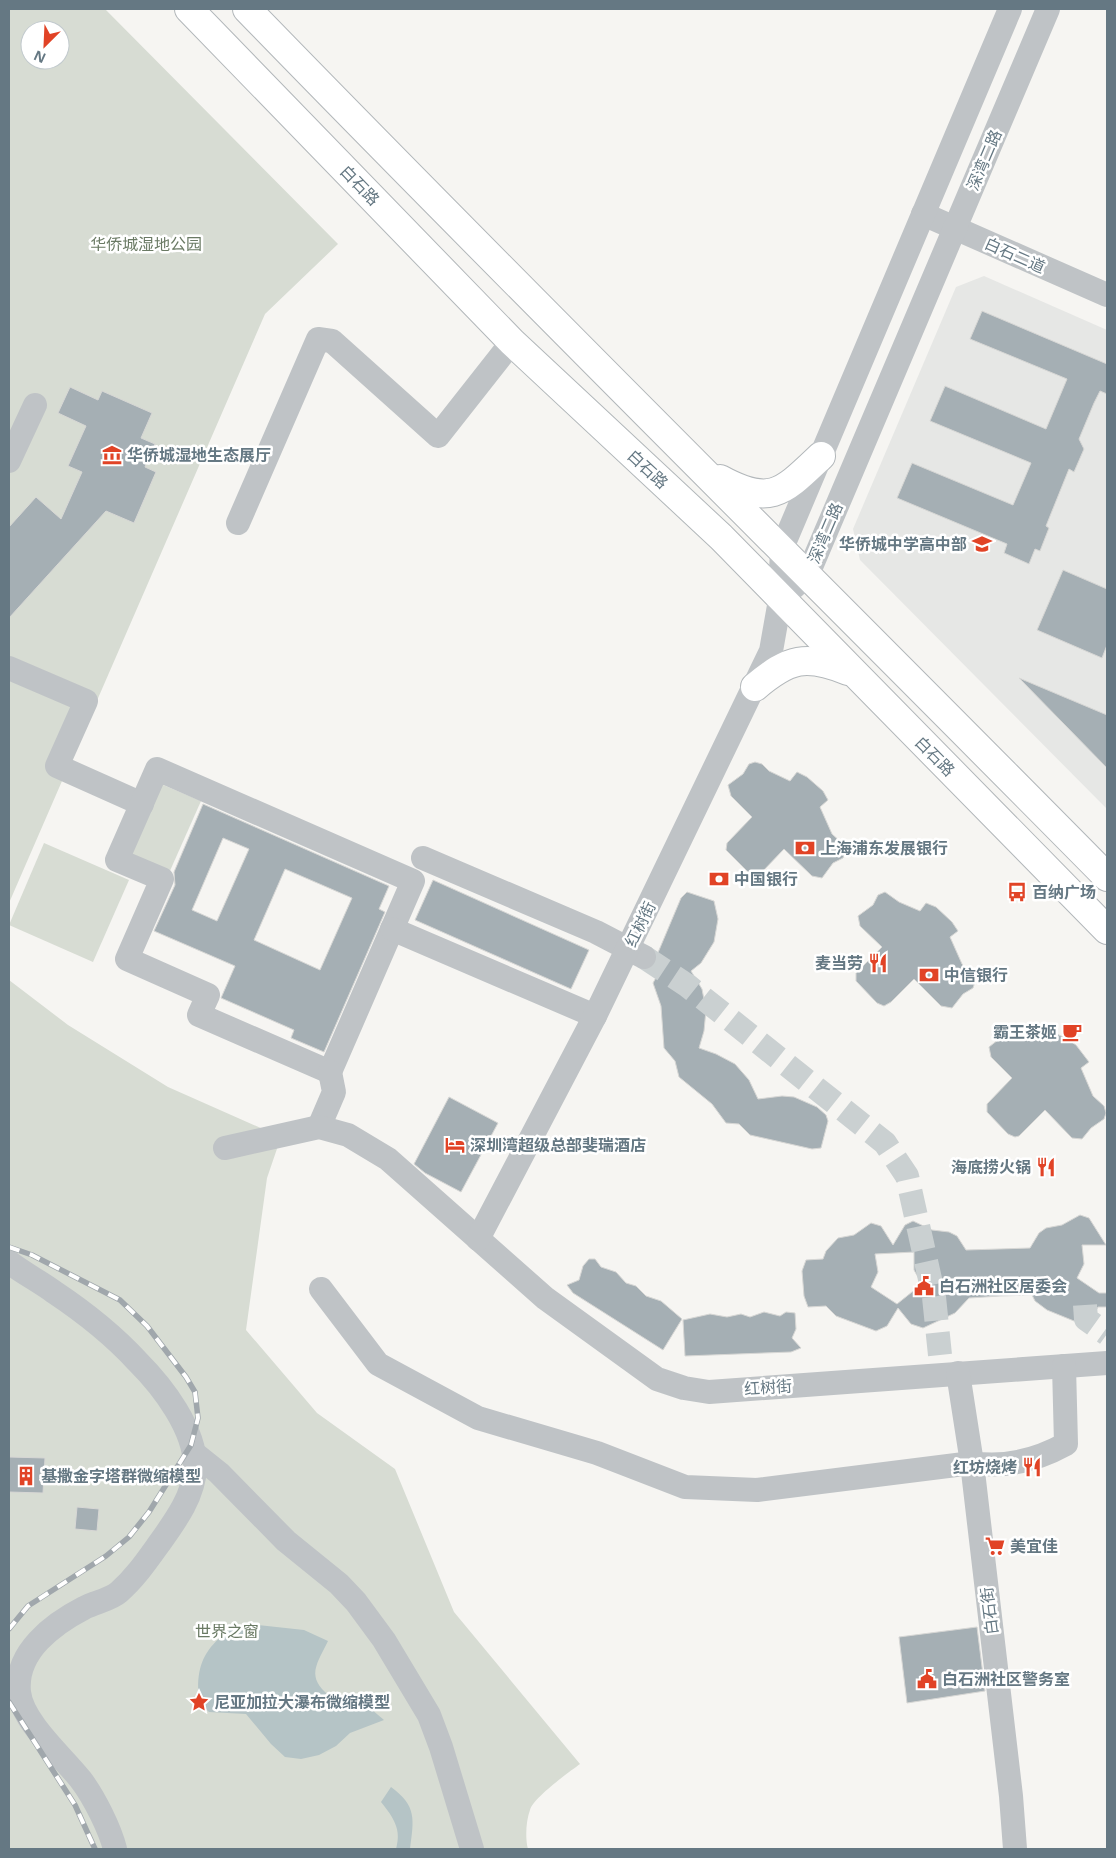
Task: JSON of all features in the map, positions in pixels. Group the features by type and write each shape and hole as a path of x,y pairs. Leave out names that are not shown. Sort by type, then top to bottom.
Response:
{"main road":[{"name":"白石路","path":"189,9 512,342 721,537 780,600 1107,930"},
{"path":"246,9 447,215 808,574 1107,877"},
{"path":"704,470 750,492 770,494 794,482 821,456"},
{"path":"755,688 774,671 800,660 825,663 852,672"}],"street":[{"name":"深湾二路","path":"780,600 782,548 1010,9"},
{"name":"深湾二路","path":"780,600 808,574 1048,9"},
{"name":"白石二道","path":"923,214 1107,295"},
{"path":"238,523 318,339 332,341 438,436 512,342"},
{"path":"9,461 35,405"},
{"name":"红树街","path":"478,1239 594,1016 636,952 771,651 780,600"},
{"path":"9,668 86,701 57,766 142,804"},
{"path":"225,1148 319,1127 334,1092 330,1072 413,880 157,769 118,860 162,879 127,959 208,994 199,1015 330,1072"},
{"path":"423,858 636,952"},
{"path":"392,929 594,1016"},
{"name":"红树街","path":"319,1127 348,1135 388,1159 545,1298 657,1379 684,1388 709,1392 947,1367 1064,1366 1107,1363"},
{"path":"9,1262 85,1314 138,1362 167,1397 185,1429 194,1453 195,1470 188,1499 175,1522 141,1570 118,1593 84,1608 53,1626 34,1645 22,1671 19,1692 25,1711 82,1782 112,1836 115,1849"},
{"path":"322,1288 378,1364 478,1418 597,1453 685,1487 757,1490 972,1462 990,1465 1020,1462 1048,1454 1066,1444 1064,1366"},
{"name":"白石街","path":"947,1367 972,1462 1011,1796 1015,1849"},
{"path":"194,1453 219,1473 286,1541 339,1584 356,1602 384,1640 429,1715 441,1747 472,1849"}],"shaded area":[{"name":"华侨城中学高中部","path":"984,276 1107,330 1107,809 860,560 853,529 956,287"},
{"path":"243,1625 304,1630 328,1641 316,1666 315,1673 319,1685 334,1700 358,1698 384,1720 350,1733 336,1746 319,1755 301,1759 285,1757 271,1744 246,1714 209,1712 199,1702 198,1692 199,1674 204,1657 222,1636 232,1629"},
{"path":"391,1787 406,1800 412,1814 410,1849 396,1849 398,1842 397,1829 381,1802"}],"green space":[{"name":"华侨城湿地公园","path":"9,9 105,9 338,244 265,314 9,903"},
{"path":"161,784 201,801 169,873 130,856"},
{"path":"44,843 129,880 93,962 9,925"},
{"name":"世界之窗","path":"9,980 68,1025 168,1087 281,1137 267,1178 246,1330 317,1413 395,1469 454,1612 580,1764 552,1786 533,1805 527,1824 526,1840 528,1849 9,1849"}],"building":[{"path":"982,311 1107,364 1107,394 1100,391 1094,403 1079,439 1084,449 1074,472 1069,469 1046,526 1049,528 1040,551 1035,549 1029,564 1004,553 1007,544 897,498 912,463 1013,505 1031,463 930,421 945,386 1046,429 1067,379 970,339"},
{"path":"70,387 98,400 102,391 152,413 141,438 155,444 145,467 156,472 134,523 106,511 9,618 9,527 36,497 61,519 82,472 68,466 86,426 58,413"},
{"path":"1063,570 1107,589 1107,645 1102,658 1037,630"},
{"path":"1019,678 1107,715 1107,768"},
{"path":"755,762 762,764 769,771 790,781 797,772 807,777 823,791 828,800 820,807 832,834 843,844 846,851 843,858 833,863 822,878 812,876 784,849 762,872 755,875 748,872 726,850 727,843 752,817 731,796 728,785 743,774 749,764"},
{"path":"203,804 389,886 379,909 385,912 324,1052 291,1038 294,1030 221,998 235,966 154,931 175,885 174,872","holes":["223,838 249,849 217,921 192,910","285,869 352,898 320,970 254,940"]},
{"path":"433,880 589,950 571,989 415,920"},
{"path":"687,892 714,901 718,919 714,942 701,963 691,971 702,989 706,1010 704,1031 699,1048 735,1064 749,1080 758,1099 782,1096 794,1097 817,1107 826,1115 828,1121 821,1148 812,1149 750,1135 739,1124 726,1123 712,1104 679,1077 675,1061 664,1048 661,1006 653,983 659,972 656,963 657,955 681,898"},
{"path":"885,892 899,902 920,911 926,903 936,907 952,922 958,931 950,937 962,964 973,975 975,982 973,988 963,994 952,1008 941,1006 914,979 891,1002 884,1006 877,1003 856,981 856,973 882,947 860,926 858,916 873,905 878,895"},
{"path":"1016,1023 1030,1033 1051,1042 1057,1034 1067,1039 1076,1045 1089,1062 1081,1068 1093,1096 1104,1106 1106,1113 1104,1119 1091,1128 1082,1139 1072,1138 1045,1110 1019,1136 1015,1137 1008,1134 987,1112 987,1104 1012,1078 991,1057 989,1047 1003,1036 1009,1026"},
{"name":"深圳湾超级总部斐瑞酒店","path":"449,1097 498,1123 461,1192 425,1173 414,1164"},
{"path":"1080,1215 1089,1218 1106,1245 1082,1245 1084,1264 1077,1278 1099,1293 1107,1293 1107,1307 1098,1307 1092,1317 1086,1321 1074,1321 1047,1310 1035,1301 1032,1295 1000,1296 969,1298 955,1313 923,1328 911,1324 898,1308 887,1326 876,1331 836,1316 826,1306 808,1307 804,1296 802,1271 806,1260 823,1259 826,1251 838,1238 854,1235 871,1223 881,1226 893,1245 905,1225 913,1221 932,1230 949,1232 957,1236 966,1250 1030,1248 1039,1233 1046,1228 1062,1225","holes":["914,1252 914,1270 922,1284 897,1304 871,1287 878,1272 875,1254"]},
{"path":"589,1259 595,1259 601,1267 616,1272 626,1283 636,1286 646,1296 661,1301 682,1319 663,1350 573,1293 567,1285 579,1280 583,1266"},
{"path":"764,1312 780,1316 786,1312 795,1313 796,1329 792,1338 801,1348 791,1352 685,1356 683,1320 710,1314 727,1317 741,1314 750,1317"},
{"name":"基撒金字塔群微缩模型","path":"9,1457 45,1458 43,1493 9,1492"},
{"name":"基撒金字塔群微缩模型","path":"77,1507 99,1509 97,1531 75,1529"},
{"path":"977,1627 985,1691 907,1703 899,1637"}],"tunnel":[{"path":"644,957 688,986 885,1143 907,1176 934,1297 940,1355"},
{"path":"1085,1305 1086,1319 1107,1334"}],"railway":[{"path":"9,1247 32,1255 120,1300 147,1326 186,1377 195,1392 198,1418 191,1445 149,1512 129,1537 106,1556 28,1606 9,1629"},
{"path":"9,1702 75,1805 95,1849"}],"place":[{"name":"华侨城湿地生态展厅","path":"112,455"},
{"name":"华侨城中学高中部","path":"982,544"},
{"name":"上海浦东发展银行","path":"805,848"},
{"name":"中国银行","path":"719,879"},
{"name":"百纳广场","path":"1017,892"},
{"name":"麦当劳","path":"878,963"},
{"name":"中信银行","path":"929,975"},
{"name":"霸王茶姬","path":"1072,1032"},
{"name":"深圳湾超级总部斐瑞酒店","path":"455,1145"},
{"name":"海底捞火锅","path":"1046,1167"},
{"name":"白石洲社区居委会","path":"924,1286"},
{"name":"红坊烧烤","path":"1032,1467"},
{"name":"基撒金字塔群微缩模型","path":"26,1476"},
{"name":"美宜佳","path":"995,1546"},
{"name":"白石洲社区警务室","path":"927,1679"},
{"name":"尼亚加拉大瀑布微缩模型","path":"199,1702"}]}
